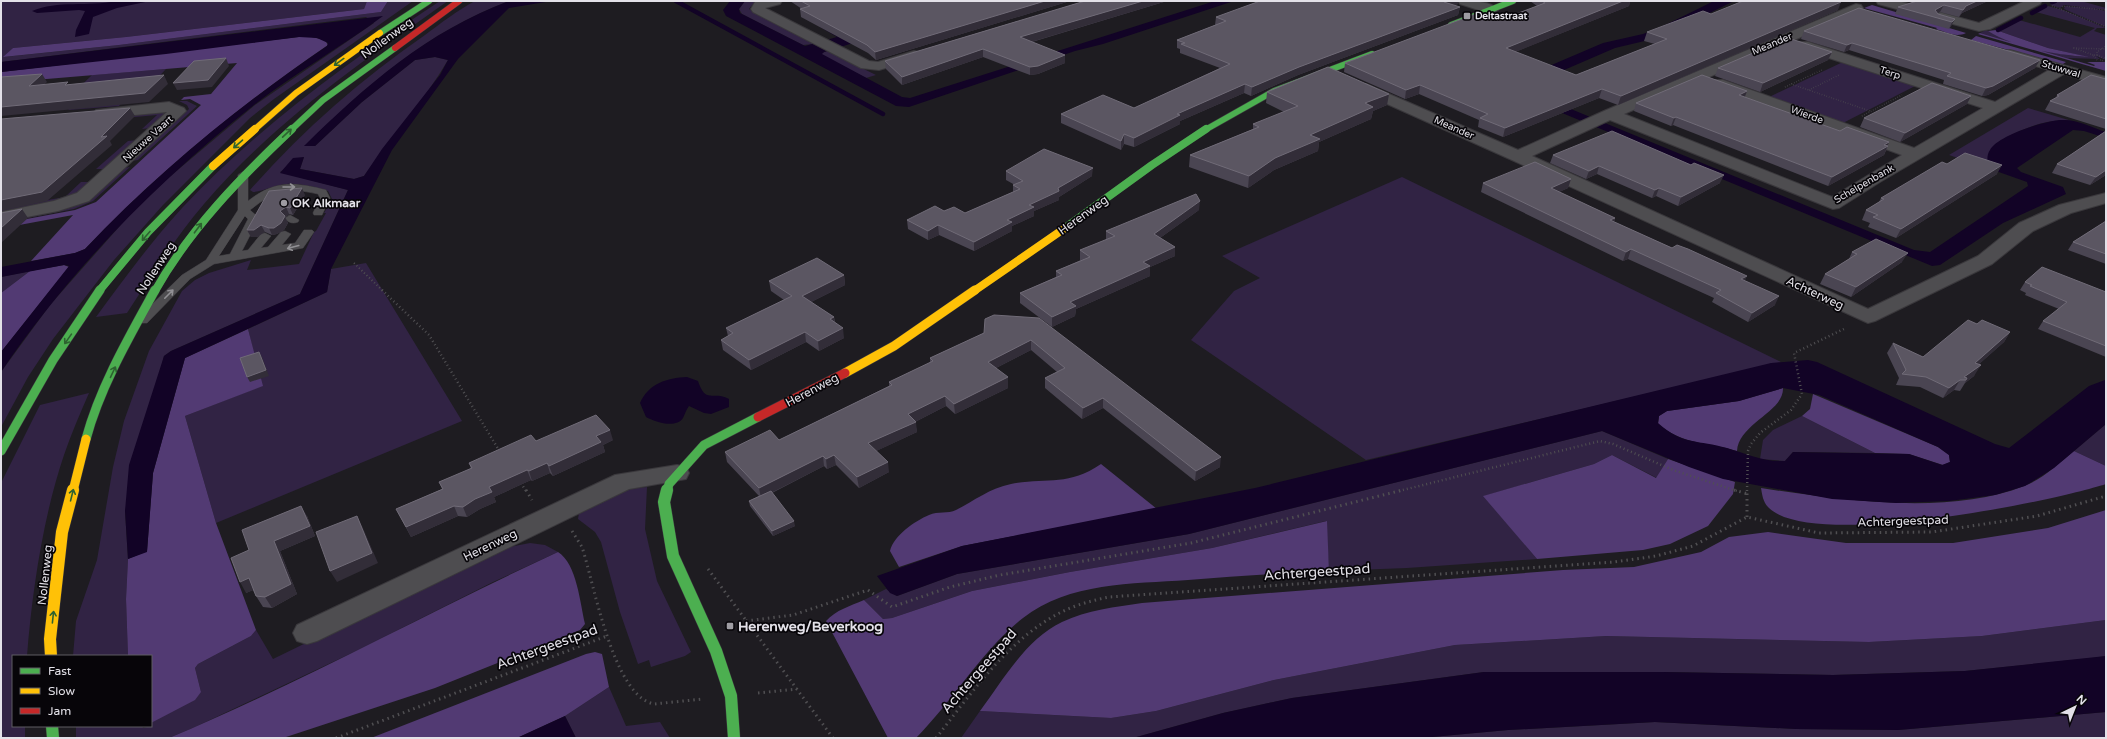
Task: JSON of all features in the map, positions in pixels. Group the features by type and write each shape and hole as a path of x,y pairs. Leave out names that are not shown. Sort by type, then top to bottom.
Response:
{"main road":[{"path":"375,37 419,1"},
{"name":"Nollenweg","path":"1,451 48,366 112,274 168,210 219,160 296,93 429,1"},
{"name":"Nollenweg","path":"51,655 50,638 62,532 92,418 132,331 166,271 204,220 243,175 323,100 459,1"},
{"path":"399,44 470,1"},
{"path":"1445,27 1514,1"},
{"name":"Herenweg","path":"734,738 732,696 716,651 674,556 667,533 665,516 666,494 669,484 677,473 693,456 709,443 806,395 884,352 921,328 1198,134 1256,100 1378,52"},
{"path":"52,727 53,738"}],"street":[{"path":"775,1 760,5 758,9 866,65 874,66 929,50"},
{"path":"1465,1 1491,10"},
{"path":"1883,1 1978,27 1984,26 2035,1"},
{"path":"1838,3 1870,12"},
{"name":"Meander","path":"1326,72 1518,156 1605,116 1856,8"},
{"name":"Terp","path":"1784,39 1845,66 1924,84 1996,107"},
{"name":"Stuwwal","path":"1997,50 2106,82"},
{"name":"Schelpenbank","path":"1605,116 1833,204 1915,154 2062,69"},
{"name":"Wierde","path":"1698,76 1915,154"},
{"name":"Nieuwe Vaart","path":"1,217 58,206 83,198 178,111 169,107 86,114"},
{"name":"Achterweg","path":"1518,156 1868,317"},
{"path":"1868,317 1985,260 2026,227 2065,209 2106,198"},
{"name":"Herenweg","path":"306,633 624,481 677,473"}],"lane":[{"path":"243,175 243,210"},
{"path":"210,262 243,210 264,194 282,187 293,186 322,192 325,198 318,213"},
{"path":"234,256 254,218 243,210"},
{"path":"132,331 186,277 210,262 234,256 299,246 308,232"},
{"path":"271,251 285,234"},
{"path":"252,253 265,236"}],"path":[{"path":"2035,1 2061,9 2106,27"},
{"path":"2061,9 2064,6 2106,10"},
{"path":"2097,55 2097,52 2106,46"},
{"path":"2106,49 2074,48 2106,59"},
{"path":"2092,55 2097,60"},
{"path":"1761,98 1791,84 1845,66"},
{"path":"1809,90 1845,66"},
{"path":"1791,84 1871,112"},
{"path":"1840,127 1924,84"},
{"path":"354,263 429,336 502,455"},
{"path":"1747,517 1749,488 1748,451 1751,442 1764,428 1790,412 1802,394 1794,353 1868,317"},
{"path":"746,621 793,615 868,590 892,607 950,587 1000,575 1191,542 1600,441 1608,442 1647,461 1710,484 1748,494"},
{"path":"519,481 581,546 606,636"},
{"name":"Achtergeestpad","path":"936,738 1021,638 1054,616 1075,606 1108,597 1178,594 1582,564 1649,557 1693,546 1747,517 1819,533 1932,532 2037,516 2106,496"},
{"path":"705,563 746,621 834,738"},
{"name":"Achtergeestpad","path":"336,738 606,636 627,683 636,694 649,703 667,703 797,689"}],"shaded area":[{"path":"1,1 367,1 364,9 126,37 13,48 4,57 119,45 381,12 388,1 413,1 274,99 250,118 163,205 114,260 53,339 28,377 1,427 1,372 50,305 126,219 167,179 255,105 374,23 366,17 1,62"},
{"path":"116,1 150,1 117,8 93,17 89,34 75,37 76,30 85,11 79,10 37,13 32,11 52,6 95,4"},
{"path":"367,1 388,1 381,12 119,45 3,57 13,48 126,37 364,9"},
{"path":"440,1 448,1 319,95 259,147 204,204 183,230 127,313 96,317 159,234 211,178 241,150 338,72"},
{"path":"475,1 509,1 479,13 425,44 400,62 351,102 305,146 315,146 362,102 415,60 435,57 448,60 429,90 364,176 354,179 300,169 304,157 280,172 348,190 300,294 171,351 164,356 125,511 128,559 126,599 128,655 73,655 76,621 97,560 113,467 124,421 149,351 182,291 195,280 209,273 251,260 247,270 299,264 332,199 328,191 297,184 283,185 253,192 250,190 290,147 355,88 401,52 462,8"},
{"path":"509,1 552,1 509,8 458,59 392,150 331,269 327,292 185,358 153,473 147,552 128,559 125,511 129,465 164,356 171,351 300,294 348,190 280,173 293,158 304,157 300,169 354,179 364,176 382,149 440,75 448,60 435,57 415,60 362,102 315,146 304,146 350,102 399,62 451,28 479,13"},
{"path":"730,1 745,1 739,9 740,13 805,46 837,37 820,27 908,3 934,18 824,52 822,54 902,97 910,98 1215,1 1234,1 1103,44 1075,51 909,107 896,106 726,16 723,10"},
{"path":"745,1 762,1 753,4 749,9 814,44 803,45 742,14 739,9"},
{"path":"1714,1 1734,1 1669,33 1653,39 1615,48 1527,86 1527,91 1914,250 1930,252 2028,186 2027,182 1996,171 1988,165 1989,152 1994,145 2002,139 2034,126 2062,120 2079,122 2106,132 2106,138 2084,131 2073,130 2017,168 2021,172 2063,187 2066,194 2003,223 1940,265 1932,266 1509,91 1505,85 1603,43 1643,34 1659,28"},
{"path":"2059,1 2081,1 2106,8 2106,10 2091,8 2106,11 2106,27 2064,9 2065,6 2089,8 2064,5 2060,8 2050,5"},
{"path":"1872,5 1966,33 1958,35 1951,34 1936,29 1937,28 1864,8"},
{"path":"2048,6 2063,10 2106,28 2097,28 2094,31 2106,35 2106,60 2096,56 2100,59 2067,58 1980,33 1986,30 2036,48 2062,54 2088,57 2048,48 1996,30 1999,31 2019,20 2080,37 2095,28 2036,12"},
{"path":"383,16 270,93 218,134 184,164 117,229 86,263 56,298 1,372 1,352 69,266 64,265 1,277 1,267 75,253 85,249 141,193 171,166 231,116 327,46 328,43 317,38 299,37 166,54 1,72 1,62"},
{"path":"1996,30 2048,48 2089,57 2037,50 2011,42 1988,31"},
{"path":"1980,33 2094,66 2095,65 2087,62 2106,62 2106,71 1978,34"},
{"path":"307,36 325,40 328,45 263,91 171,166 141,193 85,249 75,253 31,261 73,215 14,226 16,221 75,210 96,202 201,105 190,99 181,100 184,97 211,94 237,63 1,84 1,72"},
{"path":"1976,36 2066,62 2060,66 2046,60 1971,40"},
{"path":"827,51 876,75 866,78 822,56 822,53"},
{"path":"1845,61 1917,85 1841,124 1767,98"},
{"path":"166,69 136,101 122,102 119,106 68,110 71,107 58,108 92,75"},
{"path":"179,101 187,101 197,106 138,160 132,161 189,109 187,105"},
{"path":"2028,108 2072,121 2053,121 2034,125 2000,141 1996,171 1949,155"},
{"path":"162,112 166,114 151,128 142,129 157,115 25,127"},
{"path":"137,140 105,169 96,169 128,141"},
{"path":"130,167 93,201 74,209 17,220 22,216 72,207 84,202 124,168"},
{"path":"1402,177 1781,362 1366,460 1191,340 1234,291 1260,278 1222,256"},
{"path":"81,182 90,182 76,197 1,213 1,208 65,197"},
{"path":"366,263 462,421 216,523 185,416 262,386 248,329 327,292 331,269"},
{"path":"64,265 69,267 1,352 1,293 30,271"},
{"path":"30,271 1,293 1,277"},
{"path":"248,329 263,386 185,416 216,523 256,630 251,636 198,664 195,668 201,692 195,700 152,722 152,655 128,655 126,599 128,559 147,551 153,473 185,358"},
{"path":"1808,360 1817,362 1995,444 2009,448 2089,386 2105,380 2106,424 2054,468 2025,486 1995,495 1949,501 1896,503 1832,499 1723,479 1689,467 1602,431 1189,534 957,574 897,596 890,593 877,576 962,546 1255,488 1771,363","holes":["1783,388 1819,395 1938,447 1949,455 1950,462 1942,465 1909,454 1793,452 1785,461 1777,461 1756,457 1727,448 1691,441 1675,435 1658,423 1659,416 1667,411 1739,401"]},
{"path":"687,377 698,381 704,393 707,395 729,399 729,407 711,414 704,413 689,406 680,421 671,424 665,424 646,417 640,403 648,391 666,380"},
{"path":"1783,388 1777,404 1745,433 1740,441 1737,451 1696,442 1677,436 1658,424 1659,416 1667,411 1739,401"},
{"path":"89,393 67,447 44,529 35,581 27,655 12,655 12,727 25,727 25,738 1,738 1,483 40,405"},
{"path":"1813,394 1938,447 1949,455 1950,462 1943,465 1909,454 1875,453 1802,416 1810,409"},
{"path":"1802,416 1875,453 1793,452 1785,461 1760,459 1763,440 1773,430"},
{"path":"2106,424 2106,466 2074,451"},
{"path":"1602,431 1668,459 1657,478 1612,455 1594,464 1484,496 1537,559 1407,568 1329,571 1326,521 1212,548 1070,572 972,591 892,618 883,619 864,600 886,589 897,596 957,574 1189,534"},
{"path":"2074,451 2106,466 2106,484 2036,501 1986,511 1932,519 1878,524 1830,524 1792,519 1766,505 1761,488 1859,501 1928,503 1962,501 1994,495 2031,483"},
{"path":"1612,455 1656,478 1668,459 1735,482 1733,494 1708,526 1670,544 1643,550 1537,559 1483,496 1594,464"},
{"path":"1101,464 1157,509 962,546 899,567 890,551 892,545 900,534 929,515 956,510 996,488 1024,482 1067,479 1078,476"},
{"path":"647,487 645,529 657,581 691,652 685,656 651,667 649,660 638,664 620,612 601,542 595,532 578,519 579,513 628,489"},
{"path":"2106,510 2106,620 1982,636 1869,642 1606,636 1455,645 1274,680 1156,711 1111,718 980,711 1026,649 1049,629 1062,622 1081,615 1112,608 1142,603 1563,570 1634,567 1701,552 1729,537 1768,532 1846,543 1953,543 2048,528"},
{"path":"1327,521 1329,571 1123,584 1081,591 1060,597 1041,606 1023,618 994,645 930,724 916,738 888,738 826,621 848,606 864,600 883,619 892,618 972,591 1070,572 1212,548"},
{"path":"530,543 545,545 558,552 493,582 356,651 169,738 76,738 76,727 152,727 152,722 201,692 195,668 198,664 251,636 256,630 273,659 499,549"},
{"path":"558,552 570,565 577,585 585,624 580,630 435,688 283,738 169,738 268,694 461,598"},
{"path":"2106,620 2106,656 2092,658 1965,671 1833,675 1664,672 1484,672 1292,698 1223,713 1133,738 961,738 980,711 1111,718 1156,711 1274,680 1455,645 1606,636 1869,642 1982,636"},
{"path":"595,652 602,654 609,687 565,716 517,738 371,738 586,654"},
{"path":"2106,656 2106,712 1898,730 1796,729 1655,722 1508,730 1421,738 1133,738 1223,713 1292,698 1484,672 1664,672 1833,675 1965,671"},
{"path":"609,687 626,726 660,722 670,738 576,738 565,716"},
{"path":"2106,712 2106,738 1421,738 1508,730 1655,722 1796,729 1898,730"},
{"path":"565,716 576,738 517,738"}],"building":[{"path":"801,1 1045,1 875,52 867,45 800,9 810,6"},
{"path":"1085,1 1143,1 1020,37 1065,55 1038,66 1030,67 983,49 902,77 885,61"},
{"path":"1260,1 1447,1 1444,2 1460,7 1299,67 1252,87 1245,84 1177,114 1180,115 1134,138 1124,134 1121,141 1061,114 1103,95 1134,108 1230,64 1181,44 1185,43 1177,40 1226,21 1216,17"},
{"path":"1542,1 1623,1 1506,48 1576,75 1667,39 1647,32 1703,11 1711,14 1743,1 1841,2 1621,96 1602,89 1505,128 1480,118 1488,114 1420,85 1406,90 1345,63 1478,13 1500,20 1545,3"},
{"path":"1917,1 1977,1 1966,6 1963,10 1944,5 1935,10 1938,14 1955,19 1952,22 1898,7"},
{"path":"1859,8 2040,60 1993,86 1986,88 1947,76 1951,73 1852,43 1847,45 1804,31"},
{"path":"1788,38 1832,52 1763,83 1718,68"},
{"path":"226,58 208,80 173,83 194,61"},
{"path":"1328,67 1389,94 1365,103 1373,107 1310,135 1320,139 1275,158 1249,176 1190,155 1259,127 1253,124 1298,106 1267,92"},
{"path":"42,74 29,86 68,82 65,85 164,75 145,93 1,107 1,77"},
{"path":"1702,75 1747,91 1739,95 1840,131 1847,127 1889,142 1884,145 1888,146 1832,177 1636,103"},
{"path":"2091,75 2106,79 2106,119 2050,101 2059,96 2057,95"},
{"path":"1932,83 1971,96 1905,133 1864,118"},
{"path":"130,108 101,137 107,136 42,192 1,200 1,119"},
{"path":"1612,131 1691,165 1694,163 1724,175 1681,197 1659,188 1655,190 1599,166 1589,171 1553,155"},
{"path":"2106,131 2106,170 2096,177 2057,164"},
{"path":"1044,149 1093,168 1058,188 1059,191 1029,205 1034,207 1007,220 1012,222 974,242 938,225 928,231 907,220 935,206 944,211 954,207 965,213 1020,189 1013,185 1023,181 1006,171"},
{"path":"1965,153 2002,165 1901,229 1873,217 1878,215 1866,210 1884,199 1881,198 1942,162 1947,164"},
{"path":"1535,162 1571,179 1551,188 1615,218 1610,220 1672,248 1677,245 1688,249 1747,276 1741,279 1779,296 1752,313 1716,293 1721,290 1631,249 1626,252 1483,183"},
{"path":"302,188 290,208 286,207 280,211 285,216 281,223 274,228 261,225 254,230 247,230 269,191"},
{"path":"1196,194 1200,201 1154,234 1175,247 1143,262 1150,266 1070,302 1076,306 1052,317 1020,293 1062,275 1056,271 1090,257 1080,250 1115,236 1106,231"},
{"path":"22,209 1,228 1,213"},
{"path":"2106,221 2106,254 2073,242"},
{"path":"1876,239 1908,253 1856,287 1825,274 1857,254 1852,252"},
{"path":"817,258 844,275 802,296 834,317 830,319 843,328 818,341 805,332 749,360 721,340 733,333 726,328 792,296 769,281"},
{"path":"2042,267 2106,292 2106,346 2043,321 2067,302 2030,286 2032,285 2025,282"},
{"path":"994,315 1039,318 1221,457 1196,471 1103,398 1083,408 1045,378 1065,368 1031,340 988,362 1008,377 954,404 945,396 908,414 916,422 868,443 888,462 857,477 834,455 826,459 823,456 759,488 725,452 770,430 779,440 892,385 889,382 933,361 930,358 984,333 985,319"},
{"path":"1968,320 1977,324 1982,320 2010,332 1975,363 1981,365 1964,377 1967,378 1966,380 1960,380 1949,388 1926,377 1902,374 1906,370 1893,343 1923,357"},
{"path":"259,352 266,370 247,377 240,358"},
{"path":"596,415 610,430 596,436 601,442 549,466 547,463 529,471 527,470 489,487 492,492 475,499 463,507 454,506 406,527 396,509 443,489 439,482 472,468 469,463 531,435 536,441"},
{"path":"771,491 794,521 772,531 749,501"},
{"path":"301,506 310,526 274,541 291,584 265,597 256,596 249,578 240,582 231,558 249,550 242,530"},
{"path":"357,516 372,553 330,571 316,532"}],"waterway":[{"path":"676,1 883,114"},
{"path":"2032,13 2045,6"},
{"path":"1998,30 2021,18"}],"traffic: fast":[{"path":"380,33 429,1"},
{"path":"1451,25 1513,1"},
{"path":"86,439 92,417 132,331 166,271 204,220 243,175 323,100 395,48"},
{"path":"1065,228 1130,180 1197,135 1243,107 1290,84 1372,54"},
{"path":"1,451 53,360 96,295 148,232 213,166"},
{"path":"734,738 731,696 716,651 673,556 664,502 669,484 704,445 758,417"},
{"path":"52,727 53,738"}],"traffic: slow":[{"path":"213,166 296,93 380,33"},
{"path":"845,373 894,346 1065,228"},
{"path":"51,655 50,639 62,532 86,439"}],"traffic: jam":[{"path":"395,48 459,1"},
{"path":"758,417 845,373"}],"place":[{"name":"Deltastraat","path":"1467,16"},
{"name":"OK Alkmaar","path":"284,203"},
{"name":"Herenweg/Beverkoog","path":"730,626"}]}
